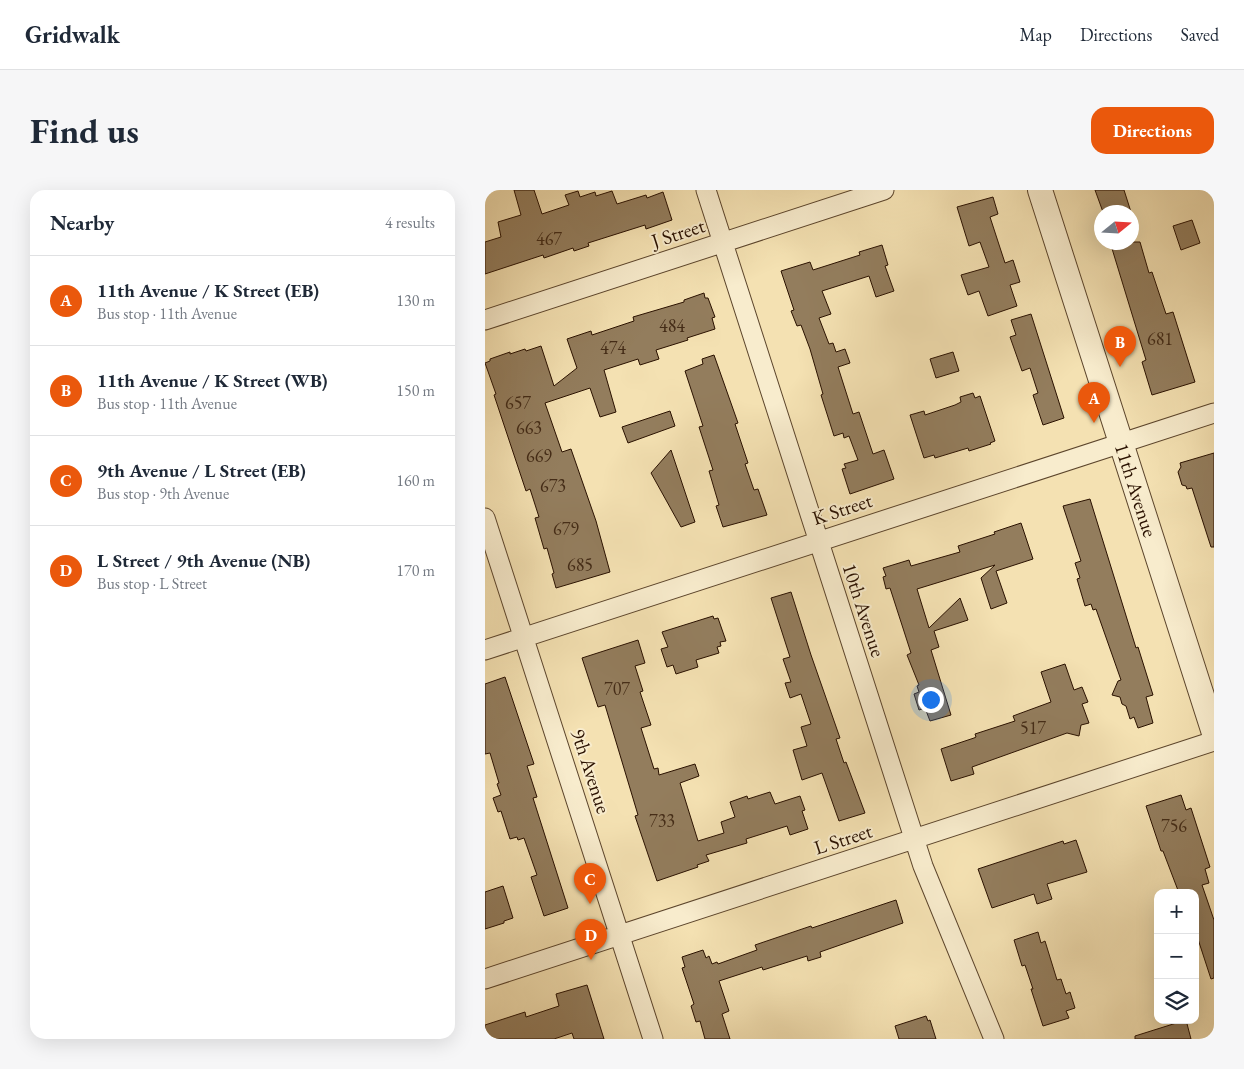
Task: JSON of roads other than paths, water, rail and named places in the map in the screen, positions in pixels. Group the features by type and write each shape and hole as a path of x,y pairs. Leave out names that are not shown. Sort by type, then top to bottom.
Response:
{"street":[{"name":"10th Avenue","path":"706,190 923,866 994,1039"},
{"name":"J Street","path":"485,320 884,190"},
{"name":"11th Avenue","path":"1040,190 1214,733"},
{"name":"K Street","path":"485,650 1214,413"},
{"name":"9th Avenue","path":"485,518 653,1039"},
{"name":"L Street","path":"485,979 1214,741"}],"place":[{"name":"11th Avenue / K Street (WB)","path":"1120,367"},
{"name":"11th Avenue / K Street (EB)","path":"1094,423"},
{"name":"9th Avenue / L Street (EB)","path":"590,904"},
{"name":"L Street / 9th Avenue (NB)","path":"591,960"}]}
